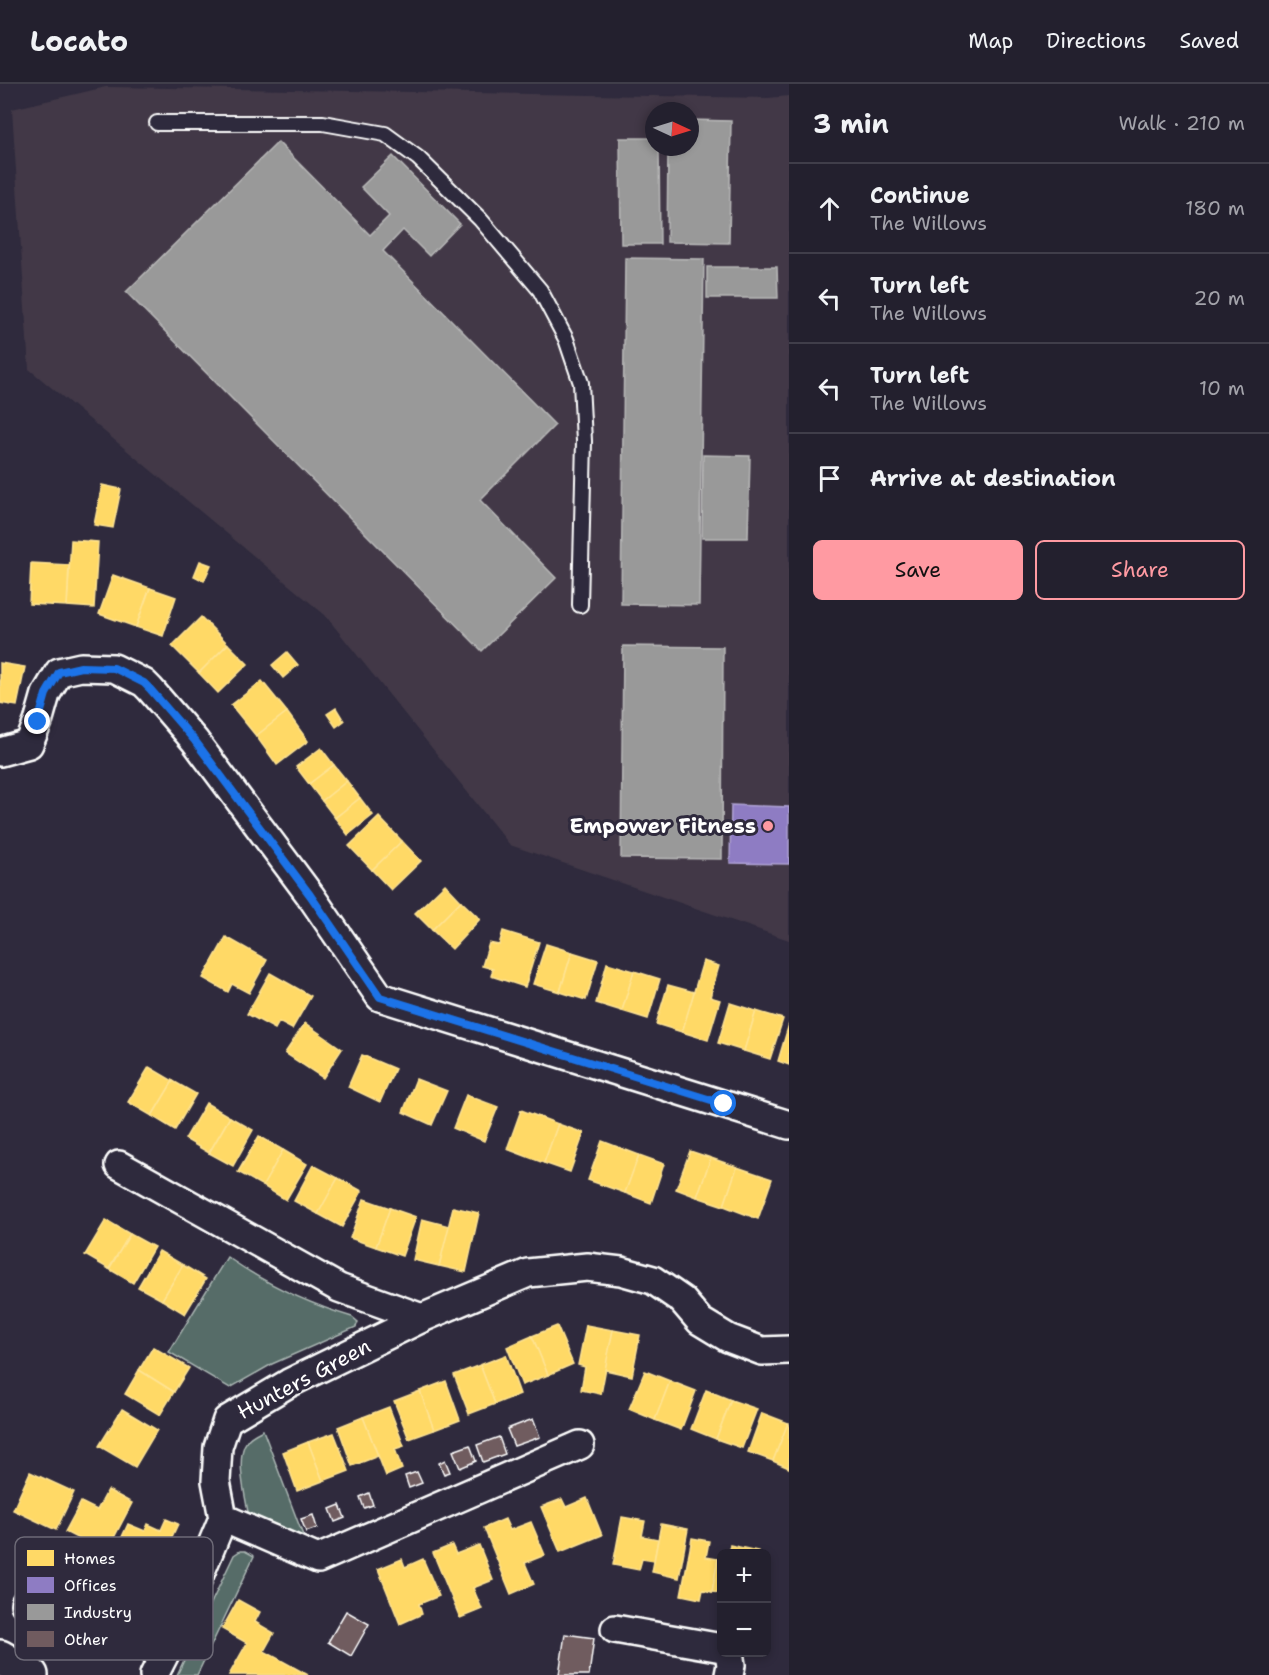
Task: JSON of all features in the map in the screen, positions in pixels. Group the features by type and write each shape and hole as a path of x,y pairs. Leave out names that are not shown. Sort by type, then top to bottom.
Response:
{"street":[{"path":"0,752 29,744 46,694 59,672 81,667 114,668 144,683 189,734 310,895 380,997 789,1125"},
{"path":"119,1165 339,1287 422,1318"},
{"name":"Hunters Green","path":"223,1518 216,1481 218,1447 227,1420 289,1383 422,1318 528,1273 586,1268 621,1270 653,1280 681,1300 700,1321 728,1338 762,1351 789,1350"},
{"path":"213,1542 223,1518 318,1559 580,1445"},
{"path":"615,1629 717,1647"},
{"path":"0,1657 31,1675"},
{"path":"729,1675 730,1657"},
{"path":"154,1675 162,1660"}],"lane":[{"path":"157,123 323,123 385,134 417,158 480,219 540,290 566,339 581,383 584,441 580,605"}],"shaded area":[{"path":"106,87 768,98 789,96 789,940 510,845 325,615 29,369 12,109"}],"green space":[{"path":"227,1257 287,1292 352,1317 358,1322 356,1327 272,1364 230,1388 169,1352"},
{"path":"263,1430 304,1538 279,1530 248,1512 241,1466 243,1448 248,1439"},
{"path":"245,1551 254,1556 213,1642 213,1599 234,1555"},
{"path":"184,1660 204,1660 197,1675 177,1675"}],"building: Homes":[{"path":"102,485 121,489 113,528 94,525"},
{"path":"71,540 98,542 94,608 67,606"},
{"path":"200,561 211,565 204,581 194,576"},
{"path":"31,563 69,565 67,606 29,604"},
{"path":"113,575 150,588 136,627 99,614"},
{"path":"150,588 176,597 163,636 136,627"},
{"path":"201,617 228,644 199,673 172,646"},
{"path":"228,644 248,664 218,693 199,673"},
{"path":"287,652 298,665 283,678 272,665"},
{"path":"0,663 25,667 17,706 0,703"},
{"path":"262,681 287,712 256,736 231,705"},
{"path":"336,708 344,721 336,727 327,714"},
{"path":"287,712 308,741 277,765 256,736"},
{"path":"321,748 334,765 309,784 296,767"},
{"path":"334,765 347,781 322,801 309,784"},
{"path":"347,781 360,798 335,818 322,801"},
{"path":"360,798 373,815 348,835 335,818"},
{"path":"379,817 402,841 372,870 349,846"},
{"path":"402,841 421,861 391,890 372,870"},
{"path":"445,884 461,901 432,930 415,913"},
{"path":"461,901 480,919 452,949 432,930"},
{"path":"503,931 539,942 525,987 491,976 493,969 482,966 489,943 499,945"},
{"path":"226,937 267,960 249,993 232,984 228,992 203,978"},
{"path":"546,944 572,952 560,992 533,984"},
{"path":"572,952 598,960 586,1000 560,992"},
{"path":"703,961 719,966 710,997 720,1000 708,1040 682,1032"},
{"path":"607,963 634,971 622,1011 596,1003"},
{"path":"634,971 660,979 648,1019 622,1011"},
{"path":"270,973 311,996 292,1029 279,1022 275,1029 247,1014"},
{"path":"668,985 694,992 682,1032 656,1024"},
{"path":"730,1003 756,1011 744,1051 718,1043"},
{"path":"756,1011 783,1019 770,1059 744,1051"},
{"path":"305,1023 342,1049 323,1078 285,1053"},
{"path":"789,1024 789,1065 778,1061"},
{"path":"362,1055 395,1069 380,1102 348,1087"},
{"path":"149,1067 173,1081 152,1116 128,1102"},
{"path":"416,1079 447,1091 432,1125 403,1112"},
{"path":"173,1081 196,1094 175,1130 152,1116"},
{"path":"466,1095 498,1107 484,1141 453,1128"},
{"path":"206,1103 230,1117 209,1153 185,1139"},
{"path":"521,1110 558,1124 544,1163 507,1149"},
{"path":"230,1117 253,1130 233,1166 209,1153"},
{"path":"558,1124 584,1133 570,1172 544,1163"},
{"path":"259,1136 283,1150 263,1186 238,1172"},
{"path":"602,1141 639,1155 625,1193 588,1180"},
{"path":"283,1150 307,1164 286,1200 263,1186"},
{"path":"690,1151 711,1158 697,1197 676,1189"},
{"path":"639,1155 664,1164 651,1203 625,1193"},
{"path":"711,1158 737,1167 724,1206 697,1197"},
{"path":"313,1165 338,1178 318,1214 294,1201"},
{"path":"737,1167 772,1179 758,1219 724,1206"},
{"path":"338,1178 362,1191 342,1227 318,1214"},
{"path":"364,1199 390,1208 376,1247 350,1238"},
{"path":"453,1207 479,1213 466,1272 439,1266"},
{"path":"390,1208 416,1217 402,1256 376,1247"},
{"path":"422,1219 449,1226 439,1266 413,1260"},
{"path":"106,1220 130,1234 109,1269 85,1255"},
{"path":"130,1234 154,1247 133,1283 109,1269"},
{"path":"159,1251 183,1265 162,1300 138,1287"},
{"path":"183,1265 206,1279 185,1314 162,1300"},
{"path":"586,1325 613,1330 601,1394 581,1390 585,1367 578,1365"},
{"path":"557,1326 573,1364 548,1375 532,1336"},
{"path":"613,1330 640,1335 632,1376 605,1370"},
{"path":"532,1336 548,1375 522,1385 507,1347"},
{"path":"153,1347 189,1368 174,1392 139,1370"},
{"path":"506,1355 520,1394 495,1404 480,1365"},
{"path":"480,1365 495,1404 469,1414 454,1375"},
{"path":"139,1370 174,1392 160,1415 125,1394"},
{"path":"645,1371 670,1381 655,1420 629,1409"},
{"path":"446,1381 460,1420 434,1430 420,1391"},
{"path":"670,1381 696,1391 681,1430 655,1420"},
{"path":"706,1390 731,1400 716,1439 691,1429"},
{"path":"420,1391 434,1430 409,1439 394,1401"},
{"path":"731,1400 757,1409 742,1448 716,1439"},
{"path":"389,1407 404,1446 395,1449 402,1469 386,1476 363,1417"},
{"path":"122,1409 157,1430 135,1467 99,1446"},
{"path":"762,1413 788,1423 773,1461 748,1452"},
{"path":"363,1417 378,1456 352,1466 338,1427"},
{"path":"789,1423 789,1468 773,1461"},
{"path":"334,1433 349,1471 323,1481 308,1442"},
{"path":"308,1442 323,1481 297,1491 283,1452"},
{"path":"30,1472 74,1492 56,1530 13,1510"},
{"path":"108,1490 132,1503 114,1537 75,1537 65,1532 81,1502 97,1510"},
{"path":"587,1498 602,1535 560,1552 541,1507 562,1499 566,1507"},
{"path":"622,1517 645,1521 642,1536 658,1539 654,1561 642,1559 639,1570 613,1565"},
{"path":"166,1519 178,1524 172,1537 122,1537 128,1524 145,1531 148,1524 161,1530"},
{"path":"505,1519 510,1530 531,1522 545,1555 525,1563 534,1584 511,1594 484,1528"},
{"path":"661,1524 688,1529 679,1578 652,1572"},
{"path":"692,1538 709,1541 706,1557 717,1559 712,1592 703,1590 701,1599 681,1595"},
{"path":"452,1545 456,1554 479,1545 493,1580 473,1588 482,1609 460,1618 433,1553"},
{"path":"730,1545 749,1549 729,1549"},
{"path":"402,1559 405,1567 423,1559 439,1596 419,1604 422,1614 400,1624 378,1569"},
{"path":"717,1564 717,1592 712,1592"},
{"path":"238,1600 260,1612 255,1622 274,1633 264,1651 308,1675 229,1675 247,1643 222,1629"}],"building: Offices":[{"path":"731,805 789,807 789,864 730,863"}],"building: Industry":[{"path":"699,120 731,121 729,243 667,242 668,156 699,156"},
{"path":"620,138 645,138 645,156 659,156 660,244 621,244"},
{"path":"278,142 370,235 389,216 361,187 393,156 460,224 429,256 403,230 383,251 555,425 480,500 556,578 482,651 126,292"},
{"path":"625,258 704,259 699,605 621,604"},
{"path":"707,267 777,267 778,298 707,298"},
{"path":"703,455 750,456 748,538 702,538"},
{"path":"623,646 723,647 722,859 621,858"}],"building: Other":[{"path":"533,1419 540,1437 514,1446 507,1429"},
{"path":"499,1437 505,1454 483,1462 477,1445"},
{"path":"470,1445 476,1461 460,1468 453,1451"},
{"path":"445,1460 450,1472 444,1474 439,1463"},
{"path":"417,1472 422,1483 409,1488 405,1476"},
{"path":"369,1493 373,1505 364,1508 360,1497"},
{"path":"340,1505 345,1518 335,1522 330,1509"},
{"path":"313,1515 317,1528 306,1532 301,1519"},
{"path":"346,1611 369,1624 351,1656 328,1642"},
{"path":"565,1634 594,1638 589,1675 559,1675"}],"place":[{"name":"Empower Fitness","path":"768,826"}],"route":[{"path":"38,722 46,694 59,672 81,667 114,668 144,683 195,741 310,895 380,997 724,1104"}]}
